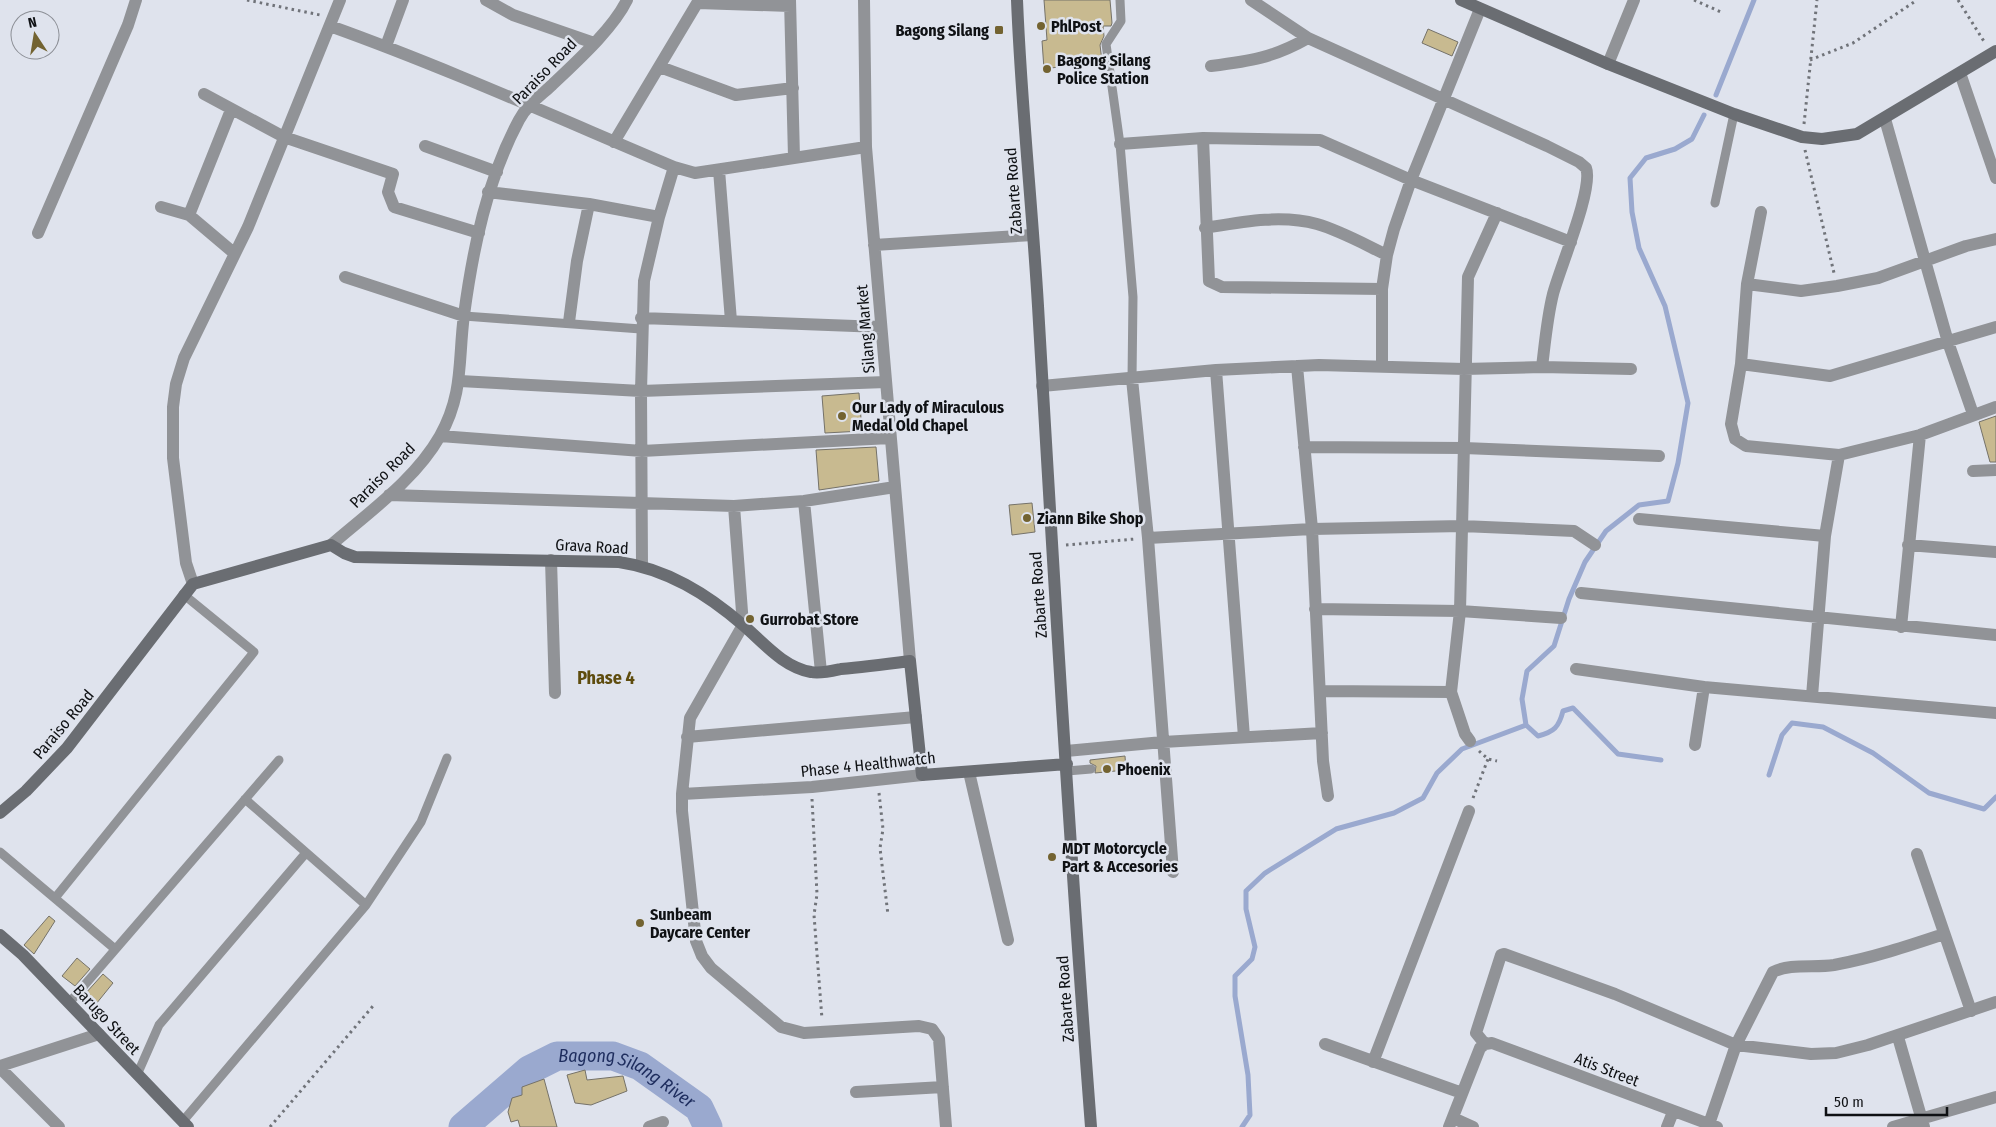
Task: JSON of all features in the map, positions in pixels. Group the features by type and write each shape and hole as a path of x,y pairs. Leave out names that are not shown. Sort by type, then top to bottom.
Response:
{"street":[{"path":"38,233 128,25 136,0"},
{"path":"193,584 186,562 173,458 173,407 176,384 184,358 248,227 340,0"},
{"path":"386,46 403,0"},
{"path":"486,0 513,15 594,43"},
{"name":"Paraiso Road","path":"0,813 26,791 66,748 183,594 193,584 331,545 389,495 417,467 440,436 453,408 460,380 464,316 488,192 520,120 530,104 594,43 627,0"},
{"name":"Silang Market","path":"864,0 866,147 890,438 922,774"},
{"name":"Zabarte Road","path":"1017,0 1090,1127"},
{"path":"1251,0 1308,38 1547,146 1579,162 1586,168 1586,182 1571,242 1549,309 1542,367"},
{"path":"1461,0 1608,64 1734,114 1802,136 1838,138 1857,134 1885,119 1994,52"},
{"path":"1608,64 1634,0"},
{"path":"614,142 699,2 790,3 794,157"},
{"path":"1382,366 1382,289 1387,255 1411,180 1480,9"},
{"path":"332,22 386,46 530,104 674,168 695,173 866,147"},
{"path":"1211,66 1249,61 1282,53 1308,38"},
{"path":"660,67 736,95 793,88"},
{"path":"1960,73 1996,178"},
{"path":"204,94 284,137 393,174 388,192 394,207 479,233"},
{"path":"189,215 231,110"},
{"path":"1885,119 1948,342 1973,414"},
{"path":"1203,138 1209,281 1214,285 1382,289"},
{"path":"1120,144 1203,138 1320,140 1411,180 1571,242"},
{"path":"425,146 497,172"},
{"path":"642,566 640,392 644,281 659,217 674,168"},
{"path":"718,170 731,321"},
{"path":"488,192 589,204 659,217"},
{"path":"569,322 577,261 589,204"},
{"path":"161,207 189,215 234,253"},
{"path":"1761,212 1747,284 1741,364 1731,424 1735,439 1746,446 1839,455 1920,434 1996,407"},
{"path":"1473,744 1465,734 1451,692 1460,610 1464,369 1468,277 1497,213"},
{"path":"1206,228 1234,223 1294,220 1316,224 1338,232 1387,255"},
{"path":"874,245 1033,235"},
{"path":"1747,284 1801,291 1837,286 1878,278 1966,246 1996,238"},
{"path":"346,277 464,316"},
{"path":"641,324 731,321 881,327"},
{"path":"1741,364 1830,376 1996,327"},
{"path":"1042,386 1216,370 1298,366 1382,366 1464,369 1542,367 1631,369"},
{"path":"1298,366 1312,529 1322,733 1328,796"},
{"path":"1216,370 1244,736"},
{"path":"1132,379 1148,538 1173,872"},
{"path":"460,380 640,392 886,382"},
{"path":"1901,627 1920,434"},
{"path":"440,436 642,451 890,438"},
{"path":"1304,447 1464,448 1659,456"},
{"path":"1812,696 1820,617 1825,536 1839,455"},
{"path":"1973,471 1996,470"},
{"path":"389,495 734,506 804,501 895,487"},
{"path":"804,501 821,672"},
{"path":"734,506 743,625 694,711 687,737 682,798 696,941 702,956 711,968 781,1027 804,1033 919,1026 932,1029 939,1039 946,1127"},
{"path":"1640,518 1825,536"},
{"path":"1148,538 1312,529 1462,526 1574,531 1595,545"},
{"name":"Grava Road","path":"331,545 355,557 619,562 642,566 698,591 794,667 813,673 910,661"},
{"path":"1908,545 1996,552"},
{"path":"551,560 555,693"},
{"path":"1581,593 1901,627 1996,635"},
{"path":"1315,609 1460,610 1561,618"},
{"path":"1576,669 1704,686 1996,713"},
{"path":"1695,745 1704,686"},
{"path":"1321,691 1451,692"},
{"path":"687,737 916,717"},
{"path":"1066,762 1163,742 1322,733"},
{"name":"Phase 4 Healthwatch","path":"682,798 1066,762"},
{"path":"969,772 1008,940"},
{"path":"1373,1062 1469,811"},
{"path":"1917,854 1971,1011"},
{"path":"1713,1126 1736,1045 1773,972 1781,968 1833,965 1874,956 1944,934"},
{"name":"Barugo Street","path":"0,936 69,1003 185,1124"},
{"path":"1474,1127 1451,1122 1480,1048 1485,1044 1476,1033 1501,955 1504,954 1615,994 1736,1045 1812,1054 1836,1053 1898,1037 1996,1002"},
{"path":"59,1127 0,1067 98,1034"},
{"path":"1898,1037 1923,1123"},
{"name":"Atis Street","path":"1485,1044 1492,1043 1713,1126"},
{"path":"1325,1044 1462,1093"},
{"path":"856,1092 943,1087"},
{"path":"1893,1127 1923,1123 1996,1097"},
{"path":"1667,1127 1673,1112"},
{"path":"649,1127 663,1122"}],"lane":[{"path":"1120,0 1121,21 1106,44 1120,144 1133,297 1132,379"},
{"path":"1715,204 1734,114"},
{"path":"464,316 641,324"},
{"path":"55,898 254,652 183,594"},
{"path":"185,1124 366,905 421,822 446,758"},
{"path":"69,1003 279,760"},
{"path":"1066,762 1091,769"},
{"path":"245,799 366,905"},
{"path":"0,852 115,949"},
{"path":"137,1075 159,1025 306,854"}],"path":[{"path":"247,0 332,22"},
{"path":"1694,0 1721,12"},
{"path":"1817,0 1802,136 1837,286"},
{"path":"1810,60 1853,43 1917,0"},
{"path":"1958,0 1994,52"},
{"path":"1051,546 1148,538"},
{"path":"1473,744 1488,759 1497,761"},
{"path":"1469,811 1477,782 1488,759"},
{"path":"878,780 883,829 880,848 888,915"},
{"path":"812,787 817,894 814,916 823,1032"},
{"path":"270,1127 373,1006"}],"building":[{"path":"1044,0 1110,0 1112,23 1111,26 1103,26 1104,36 1100,45 1102,61 1044,69 1042,41 1047,40"},
{"path":"1428,29 1458,42 1452,56 1422,43"},
{"name":"Our Lady of Miraculous Medal Old Chapel","path":"859,393 862,431 825,433 822,396"},
{"path":"1996,416 1996,462 1990,462 1979,422"},
{"path":"876,447 879,481 819,490 816,450"},
{"path":"1032,503 1035,532 1012,535 1009,505"},
{"path":"1125,756 1126,770 1095,773 1096,766 1090,763 1090,760"},
{"path":"49,916 55,921 34,954 24,945"},
{"path":"77,958 90,969 75,986 62,976"},
{"path":"103,974 113,983 96,1004 85,994"},
{"path":"585,1070 587,1080 623,1076 627,1091 591,1105 575,1103 567,1075"},
{"path":"544,1079 557,1127 520,1127 518,1120 511,1122 508,1112 512,1098 522,1095 522,1087"}],"waterway":[{"path":"1716,95 1754,0"},
{"path":"1661,760 1618,754 1573,708 1563,711 1558,725 1552,731 1538,736 1526,725 1522,699 1527,671 1554,646 1569,599 1585,562 1606,531 1639,505 1668,501 1678,463 1688,403 1665,306 1639,248 1632,212 1630,178 1646,158 1675,149 1692,139 1704,115"},
{"path":"1769,775 1782,735 1792,723 1823,727 1873,753 1929,793 1984,809 1996,797"},
{"path":"1242,1127 1250,1115 1248,1075 1235,996 1235,976 1252,959 1255,947 1246,909 1246,891 1265,873 1336,829 1394,813 1423,798 1437,773 1462,749 1526,725"},
{"name":"Bagong Silang River","path":"463,1127 529,1070 557,1056 613,1056 640,1066 699,1108 708,1127"}],"place":[{"name":"PhlPost","path":"1041,26"},
{"name":"Bagong Silang","path":"999,30"},
{"name":"Bagong Silang Police Station","path":"1047,69"},
{"name":"Our Lady of Miraculous Medal Old Chapel","path":"842,416"},
{"name":"Ziann Bike Shop","path":"1027,518"},
{"name":"Gurrobat Store","path":"750,619"},
{"name":"Phoenix","path":"1107,769"},
{"name":"MDT Motorcycle Part & Accesories","path":"1052,857"},
{"name":"Sunbeam Daycare Center","path":"640,923"}],"district":[{"name":"Phase 4","path":"606,678"}]}
